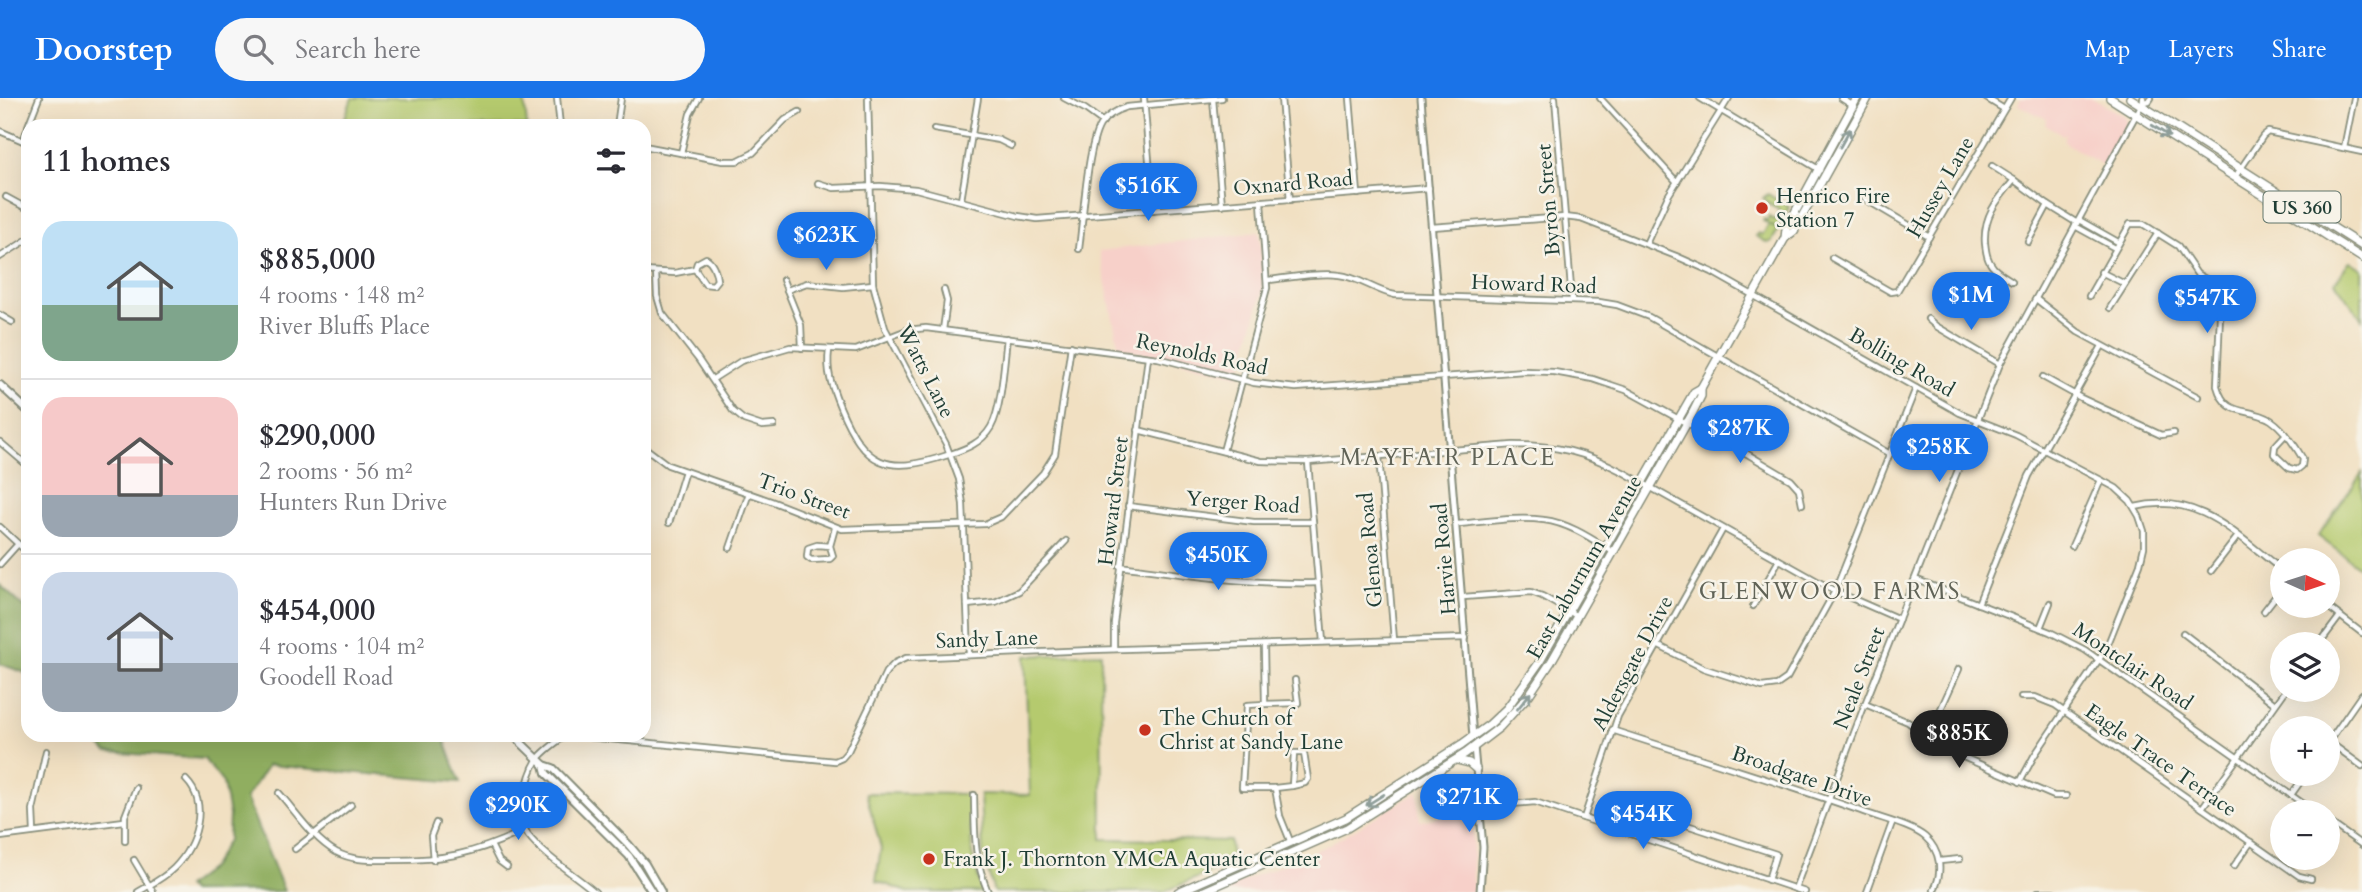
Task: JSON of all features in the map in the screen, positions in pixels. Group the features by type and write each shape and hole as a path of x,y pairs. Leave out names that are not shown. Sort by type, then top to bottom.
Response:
{"main road":[{"name":"East Laburnum Avenue","path":"1785,238 1794,232 1867,98"},
{"name":"US 360","path":"2110,98 2349,250 2361,252"},
{"name":"US 360","path":"2130,98 2142,102 2361,252"},
{"name":"East Laburnum Avenue","path":"1682,421 1701,396 1702,388 1718,357 1785,238 1786,229 1855,102"},
{"path":"0,385 21,404"},
{"name":"East Laburnum Avenue","path":"1202,892 1347,828 1456,760 1500,727 1530,695 1613,552 1694,393 1702,388"},
{"name":"East Laburnum Avenue","path":"1178,892 1346,818 1490,724 1515,698 1539,663 1605,547 1646,485"},
{"path":"520,742 544,765 553,768 628,844 645,864 661,892"},
{"path":"1456,760 1469,763 1476,769"},
{"path":"544,765 546,773 629,856 652,892"}],"street":[{"path":"31,119 39,98"},
{"path":"557,98 559,119"},
{"path":"618,119 621,98"},
{"path":"681,153 687,123 699,98"},
{"name":"Watts Lane","path":"868,98 873,284 889,337 951,454 961,487 969,655"},
{"path":"961,200 978,98"},
{"path":"1064,98 1103,122"},
{"path":"1079,249 1093,144 1103,122 1120,109 1145,101 1222,98"},
{"path":"1281,98 1290,200"},
{"path":"1350,98 1358,194"},
{"name":"Harvie Road","path":"1422,98 1483,846 1480,892"},
{"name":"Byron Street","path":"1555,98 1572,300"},
{"path":"1600,98 1676,182"},
{"path":"1700,98 1826,174"},
{"path":"1646,244 1676,182 1729,98"},
{"path":"1841,98 1855,102 1861,110"},
{"path":"1986,98 2004,109"},
{"name":"Hussey Lane","path":"1832,258 1891,292 1896,291 2011,98"},
{"path":"2142,102 2151,98"},
{"path":"2344,148 2354,98"},
{"path":"1213,99 1222,205"},
{"path":"1145,101 1153,210"},
{"name":"Neale Street","path":"1796,889 1865,704 2000,364 2142,102"},
{"path":"651,147 723,161 742,160 753,153 785,120 799,112"},
{"path":"934,129 999,140 1011,146"},
{"path":"0,131 21,140"},
{"path":"2235,177 2267,132 2362,152"},
{"path":"1992,166 2115,248"},
{"path":"2012,281 1995,270 1991,264 1984,235 1989,213 2014,180"},
{"name":"Oxnard Road","path":"818,183 834,188 916,189 1032,219 1429,188"},
{"path":"6,197 21,205"},
{"path":"1865,200 1929,237"},
{"path":"1223,451 1268,281 1261,202"},
{"path":"2028,242 2048,205"},
{"name":"Bolling Road","path":"1432,227 1565,217 1581,219 1692,262 1960,413 2043,448 2101,480 2122,493 2135,508"},
{"path":"2077,223 2118,242"},
{"path":"2089,296 2125,229 2134,223 2143,224 2178,246 2197,274 2221,291 2217,386 2220,393 2235,411 2265,417 2280,427 2286,434 2303,459 2300,469 2293,470 2274,454 2275,446 2286,434"},
{"path":"2110,307 2158,233"},
{"path":"0,257 21,244"},
{"path":"706,258 710,261 717,280 713,285 705,284 695,269 697,263 706,258"},
{"path":"651,272 675,273 695,269"},
{"path":"656,272 657,296 663,313 713,379 733,411 744,420 762,426 774,425"},
{"path":"2101,272 2125,284"},
{"name":"Howard Road","path":"1268,281 1339,275 1358,279 1388,294 1572,300 1617,305 1649,317 1890,454"},
{"path":"783,280 802,324 802,348"},
{"path":"787,290 807,283 843,287 873,284"},
{"path":"943,330 947,301 944,290"},
{"path":"2036,299 2078,332 2198,397"},
{"path":"0,315 12,322"},
{"path":"1928,319 2000,364"},
{"name":"Reynolds Road","path":"713,379 741,361 790,347 856,351 907,330 926,328 1148,357 1241,380 1296,388 1524,371 1554,372 1593,379 1626,390 1682,421 1717,436 1791,480 1799,489 1802,503"},
{"path":"829,350 827,370 831,386 850,430 863,449 877,458 898,465 916,465 978,442 994,422 1007,338"},
{"name":"Trio Street","path":"651,452 662,461 685,471 749,493 835,528 863,530 985,524 1001,517 1050,463 1058,443 1071,346"},
{"path":"1978,604 2020,497 2043,448 2102,346"},
{"name":"Howard Street","path":"1114,649 1120,566 1148,357"},
{"path":"2043,377 2161,435 2174,433"},
{"path":"1657,645 1692,663 1762,687 1777,685 1787,678 1835,591 1916,388"},
{"path":"1138,430 1261,461 1308,462 1513,445 1543,445 1571,450 1597,458 1835,591 1899,619"},
{"path":"0,442 21,460"},
{"name":"Glenoa Road","path":"1378,456 1394,640"},
{"path":"1308,462 1323,643"},
{"path":"669,523 685,471"},
{"path":"2072,546 2101,480"},
{"path":"730,548 749,493"},
{"path":"2020,782 2034,755 2109,641 2143,555 2144,531 2135,508 2155,503 2191,507 2208,514 2270,561"},
{"name":"Yerger Road","path":"1128,506 1254,522 1313,523"},
{"path":"1457,524 1545,520 1568,526 1613,552"},
{"path":"0,527 21,547"},
{"path":"830,546 817,545 808,548 807,557 820,561 830,559 835,528"},
{"name":"Aldersgate Drive","path":"1584,818 1612,730 1622,708 1723,528"},
{"path":"2211,571 2238,536"},
{"path":"967,605 995,602 1019,591 1066,541"},
{"path":"0,564 18,544"},
{"path":"1753,606 1779,560"},
{"path":"1120,566 1242,582 1318,583"},
{"name":"Montclair Road","path":"1915,579 2077,645 2298,800"},
{"path":"1463,597 1531,593 1542,596 1577,616"},
{"path":"2040,628 2050,603"},
{"path":"2264,611 2270,603"},
{"path":"2340,615 2362,633"},
{"path":"2183,633 2275,705"},
{"name":"Sandy Lane","path":"643,742 838,760 848,751 879,682 895,663 913,657 1466,638"},
{"path":"1264,645 1265,704"},
{"path":"1924,734 1935,722 1959,669"},
{"path":"1292,786 1293,754 1303,752 1307,782 1292,786 1275,788 1242,788 1247,705 1298,703 1296,680"},
{"path":"2340,725 2362,694"},
{"name":"Eagle Trace Terrace","path":"2021,697 2035,697 2064,711 2299,876 2311,879"},
{"path":"2202,808 2277,702"},
{"path":"1865,704 1908,722 1942,748 2054,796 2066,796"},
{"name":"Broadgate Drive","path":"1612,730 1892,822 1925,837 1940,862"},
{"name":"Sandy Lane","path":"537,759 558,742"},
{"path":"2340,750 2362,766"},
{"path":"34,832 33,810 46,751"},
{"path":"537,759 523,808 525,830 541,848 595,892"},
{"path":"138,892 170,872 181,861 195,833 198,819 197,797 186,780"},
{"path":"2291,795 2297,786"},
{"path":"125,841 124,821 136,788"},
{"path":"1275,788 1280,816 1291,842"},
{"path":"279,793 329,848 350,858 433,860 465,854 525,830"},
{"path":"974,795 977,863 988,892"},
{"path":"1480,807 1535,802 1805,892"},
{"path":"1611,827 1618,805 1622,803 1776,854 1768,880"},
{"path":"295,849 351,805"},
{"path":"0,837 124,821"},
{"path":"1867,892 1892,822"},
{"path":"433,860 431,836 436,823"},
{"path":"2340,829 2362,845"},
{"path":"2234,866 2251,842"},
{"path":"491,845 499,860 507,867"},
{"path":"1934,890 1939,881 1940,862 1960,859"},
{"path":"134,860 153,892"},
{"path":"2038,892 2053,892"}],"shaded area":[{"path":"2021,98 2092,98 2124,116 2127,123 2104,166 2064,142 2066,132 2063,135 2045,124 2047,119 2018,105"},
{"path":"1259,232 1265,283 1239,375 1119,348 1099,251"},
{"path":"1418,792 1420,821 1473,810 1473,892 1217,892 1326,846"}],"green space":[{"path":"352,98 524,98 526,119 344,119"},
{"path":"1768,194 1789,207 1778,229 1770,225 1778,230 1768,243 1756,236 1759,233 1762,235 1769,225 1764,219 1767,221 1769,217 1775,220 1780,210 1763,198"},
{"path":"2350,261 2362,269 2362,319 2335,282"},
{"path":"2362,473 2362,569 2340,552 2340,548 2334,548 2318,536"},
{"path":"0,585 21,604 21,671 0,664"},
{"path":"1101,653 1102,839 1230,841 1232,863 1163,892 994,892 983,854 980,794 1030,795 1025,656"},
{"path":"96,742 446,742 460,782 268,765 246,798 284,891 191,892 186,887 212,867 228,840 229,815 223,783 204,759 107,752"},
{"path":"866,793 969,794 972,854 982,892 908,892 876,881 881,848"}],"place":[{"name":"Henrico Fire Station 7","path":"1762,208"},
{"name":"The Church of Christ at Sandy Lane","path":"1145,730"},
{"name":"Frank J. Thornton YMCA Aquatic Center","path":"929,859"}],"district":[{"name":"MAYFAIR PLACE","path":"1448,457"},
{"name":"GLENWOOD FARMS","path":"1830,591"}]}
